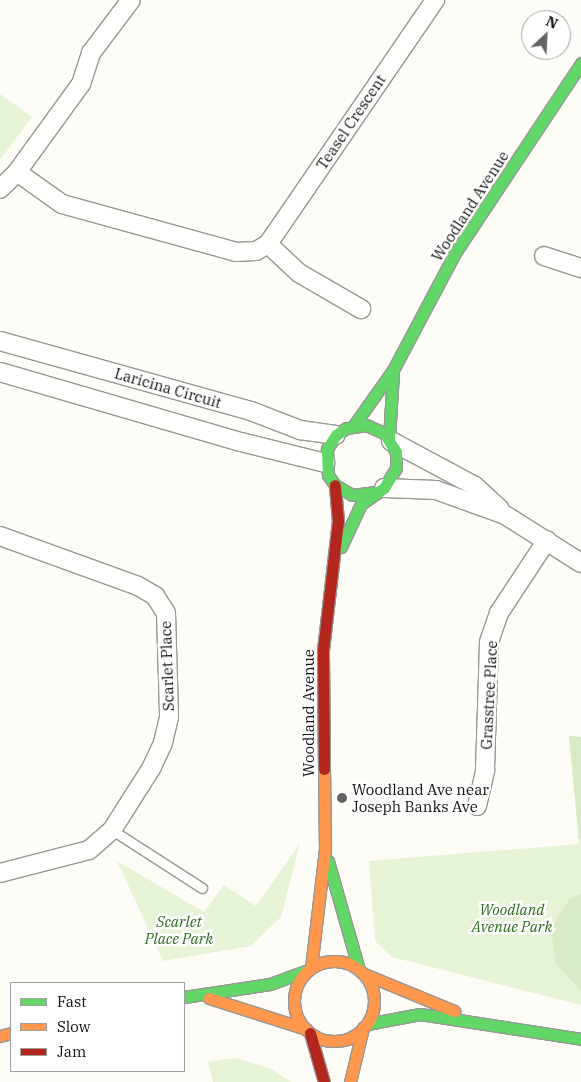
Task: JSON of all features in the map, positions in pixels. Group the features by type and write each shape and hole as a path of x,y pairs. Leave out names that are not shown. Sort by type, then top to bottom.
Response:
{"street":[{"path":"0,189 17,172 81,84 91,53 131,0"},
{"name":"Teasel Crescent","path":"268,244 435,0"},
{"name":"Woodland Avenue","path":"336,435 354,425 393,370 455,253 581,63"},
{"path":"17,172 62,204 236,252 256,251 268,244 299,273 362,309"},
{"path":"544,256 581,268"},
{"name":"Laricina Circuit","path":"0,342 251,411 300,430 336,435"},
{"name":"Woodland Avenue","path":"330,578 347,531 361,504 381,490 396,468 396,452 390,439 393,370"},
{"path":"0,372 241,442 325,463 327,449 336,435"},
{"path":"354,425 373,427 390,439 475,486 505,515"},
{"name":"Woodland Avenue","path":"310,969 325,849 323,650 338,521 335,485 325,463"},
{"path":"335,485 352,495 381,490 436,490 505,515 548,540 581,563"},
{"name":"Scarlet Place","path":"0,536 138,586 155,596 166,613 169,716 163,743 152,767 112,830 89,850 2,867"},
{"name":"Grasstree Place","path":"477,806 485,770 488,642 499,613 548,540"},
{"name":"Woodland Avenue","path":"325,849 360,971"},
{"path":"185,997 270,984 335,961 423,996 470,1019"},
{"path":"310,969 297,984 294,996 296,1014 308,1031 324,1082"},
{"path":"350,1082 374,997 370,984 360,971"},
{"path":"199,995 264,1013 308,1031 320,1038 338,1041 354,1036 365,1026 408,1013 470,1019 581,1039"}],"lane":[{"path":"112,830 202,888"}],"green space":[{"path":"0,94 32,117 0,160"},
{"name":"Woodland Avenue Park","path":"569,736 581,737 581,1005 392,957 375,941 369,861 579,844"},
{"path":"569,736 581,737 581,839 579,839"},
{"name":"Scarlet Place Park","path":"300,843 281,917 251,946 163,961 117,861 204,912 224,885 256,906"},
{"path":"581,894 581,991 556,964 551,929 570,898"},
{"path":"235,1058 272,1069 291,1082 213,1082 208,1062"}],"traffic: fast":[{"path":"354,425 393,370 455,253 581,63"},
{"path":"389,438 393,372"},
{"path":"341,547 361,504 384,488 396,468 396,452 384,433 366,425 346,428 336,435 327,449 328,475 335,485 352,495 378,492"},
{"path":"328,861 359,970"},
{"path":"185,997 270,984 308,970"},
{"path":"367,1024 420,1014 581,1039"}],"traffic: slow":[{"path":"311,968 325,849 324,769"},
{"path":"334,961 349,964 362,973 371,986 374,1001 371,1016 362,1029 349,1038 334,1041 319,1038 306,1029 297,1016 294,1001 297,986 306,973 319,964 334,961"},
{"path":"362,973 454,1011"},
{"path":"209,998 306,1029"},
{"path":"350,1082 363,1028"},
{"path":"0,1036 10,1033"}],"traffic: jam":[{"path":"324,769 323,650 338,521 335,485"},
{"path":"310,1033 324,1082"}],"place":[{"name":"Woodland Ave near Joseph Banks Ave","path":"342,798"}]}
